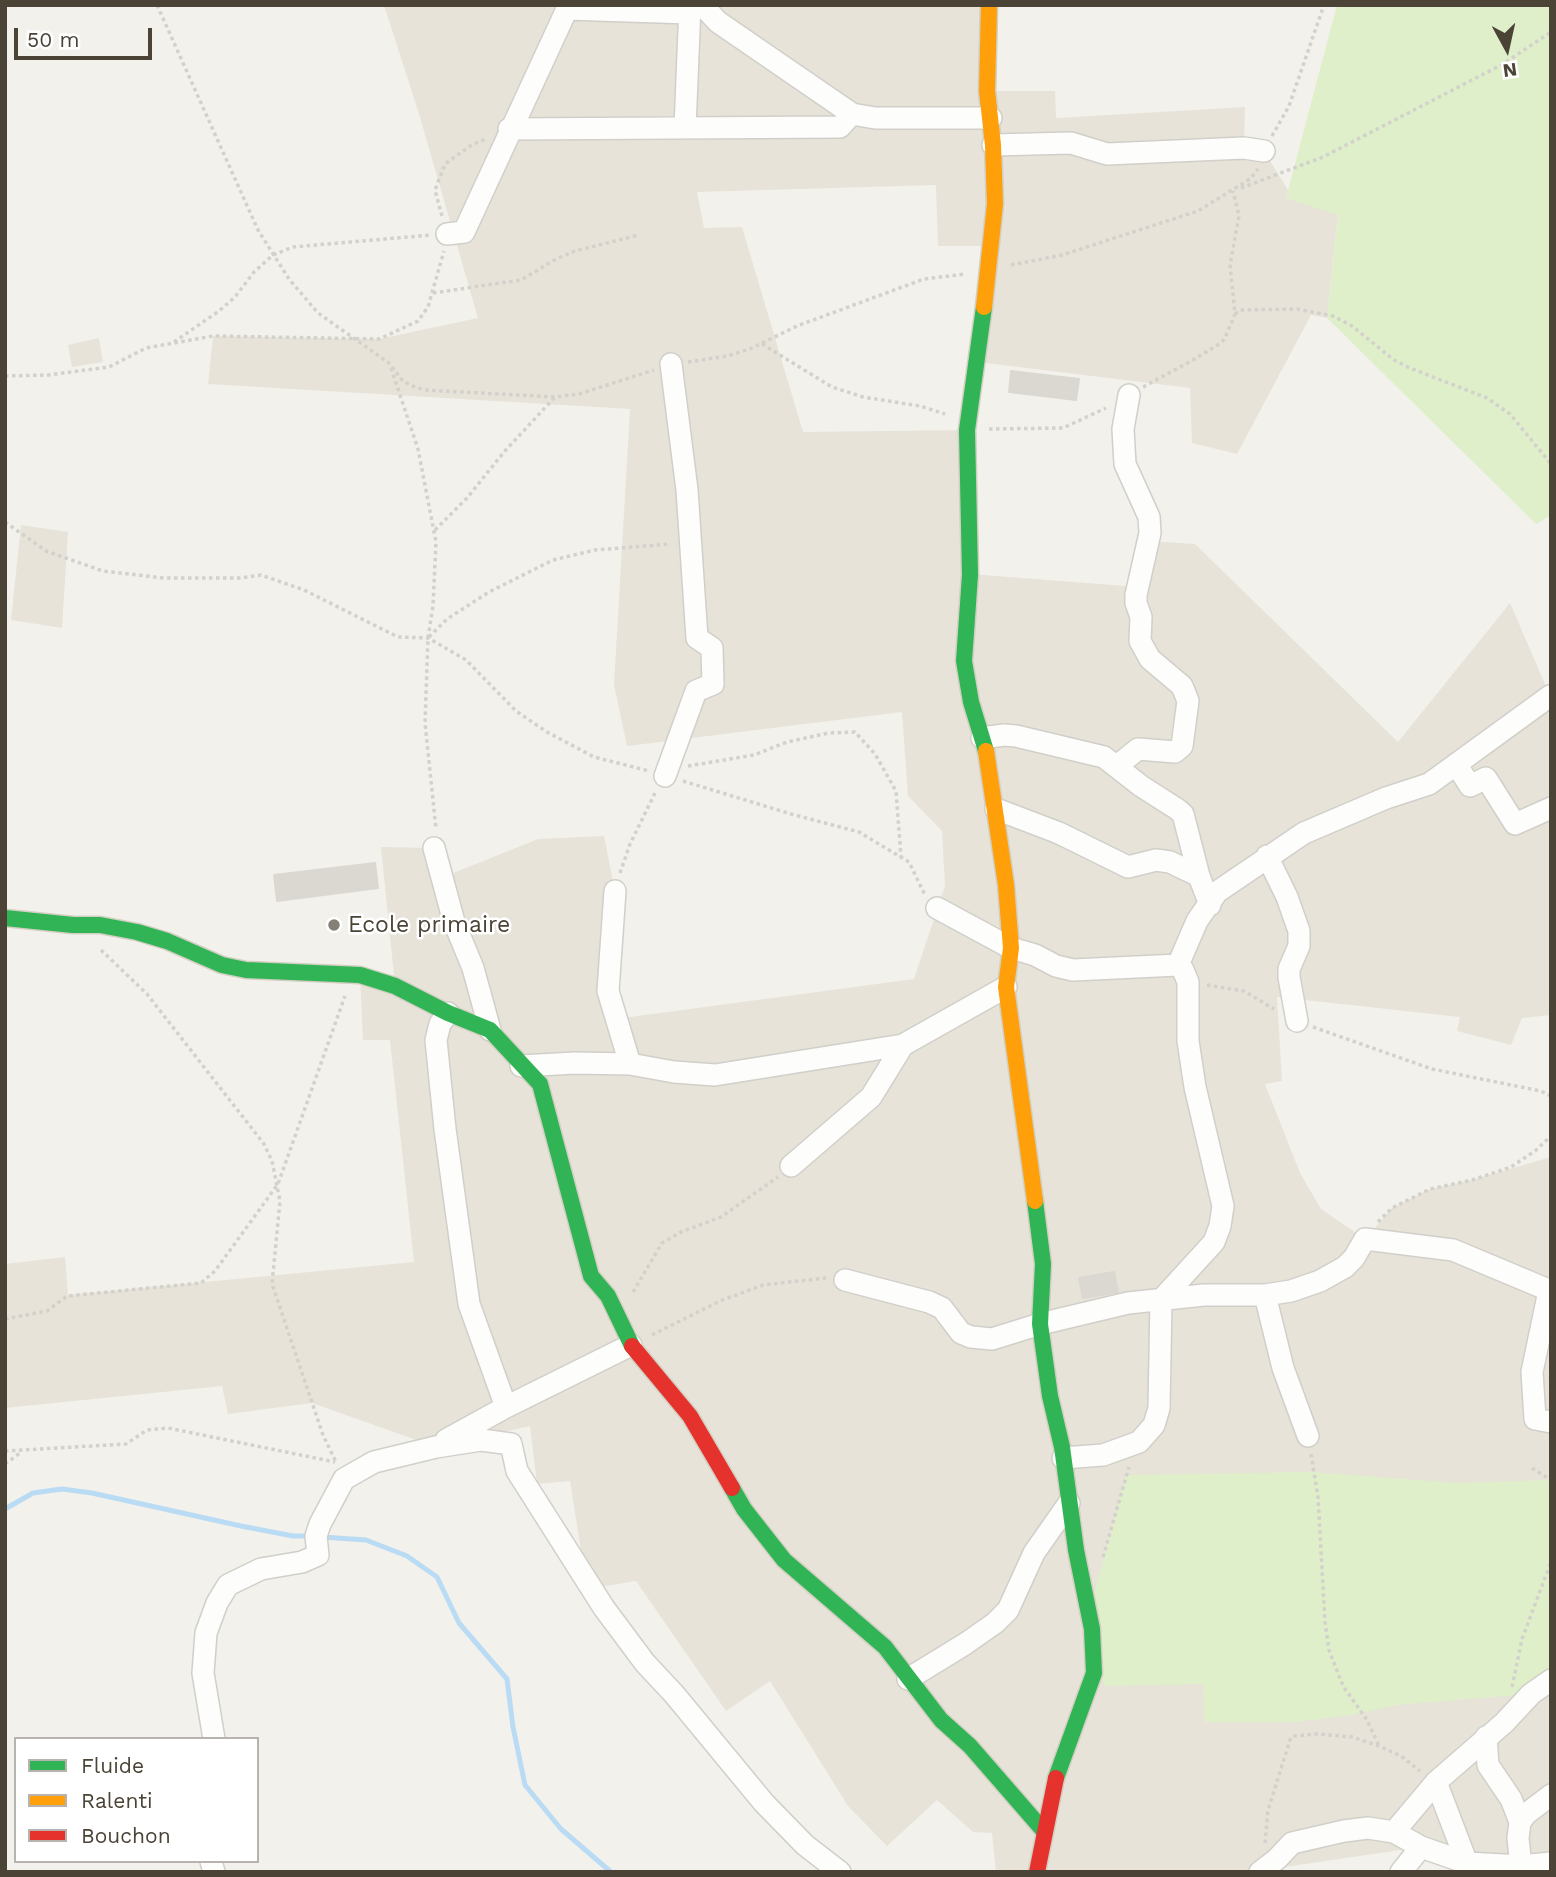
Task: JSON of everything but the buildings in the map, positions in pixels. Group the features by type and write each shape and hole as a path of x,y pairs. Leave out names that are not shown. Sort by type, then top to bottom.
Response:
{"street":[{"path":"989,5 987,91 993,145 995,204 978,362 967,430 970,575 964,661 971,702 989,762 1006,885 1012,948 1006,987 1043,1264 1040,1324 1050,1396 1092,1629 1094,1673 1053,1786 1037,1872"},
{"path":"447,234 464,232 567,9 694,8 852,114 876,118 991,118"},
{"path":"685,128 694,8"},
{"path":"509,130 840,127 852,114"},
{"path":"993,145 1070,144 1107,154 1244,148 1264,151"},
{"path":"665,776 696,691 713,684 712,648 697,638 687,490 671,364"},
{"path":"1117,766 1138,748 1175,752 1182,746 1188,701 1182,686 1150,659 1140,641 1141,617 1136,596 1150,533 1149,517 1125,464 1123,429 1129,395"},
{"path":"1063,1458 1104,1455 1139,1442 1154,1425 1159,1408 1161,1300 1214,1242 1223,1206 1195,1087 1188,1041 1183,974 1197,921 1217,892 1267,856 1304,833 1386,798 1429,784 1550,696"},
{"path":"982,738 1003,735 1030,739 1104,757 1117,766 1182,814 1210,905"},
{"path":"1456,764 1470,786 1486,778 1515,824 1551,808"},
{"path":"996,809 1059,833 1128,867 1156,860 1170,862 1199,876"},
{"path":"434,848 447,900 473,968 490,1030 540,1084 592,1276 608,1296 631,1345 690,1416 744,1509 784,1560 885,1647 941,1720 970,1746 1043,1830"},
{"path":"1267,856 1287,897 1299,931 1300,946 1289,969 1297,1021"},
{"path":"615,891 608,991 630,1064"},
{"path":"937,908 1012,948 1035,955 1056,966 1073,970 1183,974"},
{"path":"5,918 100,925 136,932 167,941 222,965 246,971 360,975 395,986 448,1013 490,1030"},
{"path":"522,1066 630,1064 674,1072 715,1075 903,1045 1006,987"},
{"path":"448,1013 440,1024 436,1040 445,1129 469,1304 506,1407"},
{"path":"792,1166 871,1097 903,1045"},
{"path":"845,1280 942,1308 961,1333 992,1339 1040,1324 1128,1303 1204,1295 1265,1295 1301,1287 1337,1272 1354,1258 1365,1239 1453,1250 1550,1291 1532,1372 1535,1419 1551,1422"},
{"path":"1265,1295 1283,1368 1308,1436"},
{"path":"436,1447 506,1407 631,1345"},
{"path":"214,1737 203,1673 206,1633 217,1602 228,1585 261,1569 302,1562 318,1555 316,1536 320,1524 344,1479 374,1462 436,1447 481,1440 511,1444 517,1471 584,1577 645,1663 764,1803 805,1844 840,1872"},
{"path":"908,1679 965,1644 995,1623 1008,1610 1034,1553 1069,1503"},
{"path":"1394,1832 1436,1782 1504,1723 1531,1694 1551,1680"},
{"path":"1486,1737 1488,1765 1511,1799 1520,1822 1518,1838 1524,1869"},
{"path":"1436,1782 1467,1863"},
{"path":"1520,1822 1551,1795"},
{"path":"1262,1871 1292,1843 1368,1828 1394,1832 1421,1847 1467,1863 1524,1869 1551,1863"},
{"path":"1401,1872 1421,1847"}],"path":[{"path":"157,5 258,230 289,279 318,313 389,363 402,380 424,390 555,397 579,394 671,364 727,356 797,326 924,279 986,272 1062,255 1198,211 1233,191 1323,157 1503,64 1551,32"},
{"path":"1233,191 1257,171 1264,151 1289,106 1324,5"},
{"path":"5,376 48,375 109,367 146,348 213,336 379,338 418,321 428,307 444,252 447,234 435,190 445,164 473,144 509,130"},
{"path":"1233,191 1239,216 1230,265 1236,314"},
{"path":"172,344 235,297 254,272 273,255 293,247 447,234"},
{"path":"433,293 521,281 575,251 639,235"},
{"path":"761,343 832,387 863,397 920,406 950,416 967,430 1063,428 1089,417 1221,343 1240,310 1313,311 1333,316 1352,326 1394,360 1487,398 1510,414 1551,464"},
{"path":"389,363 418,449 436,542 433,606 428,638 425,723 437,827 434,848"},
{"path":"434,531 467,498 504,452 555,397"},
{"path":"5,522 46,551 103,571 164,578 240,578 261,575 304,590 398,637 428,638 466,660 516,711 547,732 594,757 859,832 909,862 929,903 937,908"},
{"path":"428,638 447,619 489,592 553,560 595,550 690,543"},
{"path":"615,891 642,816 665,776 684,766 754,755 787,741 828,733 855,732 875,754 896,791 901,857"},
{"path":"95,944 120,971 147,994 264,1144 272,1161 280,1201 272,1284 323,1435 336,1462"},
{"path":"1183,974 1244,991 1297,1021 1432,1069 1541,1091 1551,1096"},
{"path":"5,1319 47,1311 67,1296 201,1283 215,1271 278,1184 346,992 360,975"},
{"path":"1365,1239 1392,1208 1430,1189 1472,1180 1511,1167 1551,1136"},
{"path":"619,1318 648,1263 662,1243 681,1232 721,1217 792,1166"},
{"path":"631,1345 720,1301 763,1285 834,1277 845,1280"},
{"path":"5,1451 126,1444 147,1430 168,1428 336,1462 374,1462"},
{"path":"1308,1436 1318,1497 1329,1650 1343,1686 1367,1720 1379,1746"},
{"path":"1102,1561 1126,1475 1139,1442"},
{"path":"5,1464 22,1451"},
{"path":"1532,1468 1551,1480"},
{"path":"1504,1723 1522,1639 1551,1562"},
{"path":"1262,1871 1268,1810 1293,1736 1318,1734 1352,1737 1401,1756 1436,1782"}],"shaded area":[{"path":"384,5 989,5 987,91 1055,91 1056,118 1245,107 1244,148 1264,151 1288,190 1286,198 1338,214 1327,318 1311,315 1237,454 1192,443 1190,388 978,362 989,246 938,246 936,185 697,192 704,228 742,227 803,432 967,430 970,574 1138,587 1148,541 1195,544 1398,742 1510,603 1551,698 1551,1015 1522,1018 1511,1045 1457,1031 1460,1017 1277,997 1282,1081 1265,1084 1300,1173 1321,1209 1365,1239 1392,1208 1430,1189 1551,1157 1551,1863 1421,1847 1264,1870 996,1872 992,1833 973,1832 937,1800 887,1846 848,1806 770,1681 726,1711 636,1581 587,1589 570,1481 537,1484 530,1426 436,1447 312,1403 228,1414 222,1386 5,1408 5,1264 65,1257 68,1295 414,1262 390,1040 363,1040 360,975 395,985 381,847 434,848 441,878 538,839 604,836 615,891 615,1019 914,979 945,886 942,831 908,796 902,712 627,746 614,685 630,409 208,384 213,336 379,339 478,318 419,114"},
{"path":"99,338 103,362 72,367 68,345"},
{"path":"21,525 68,532 62,628 11,620"}],"green space":[{"path":"1337,5 1551,5 1551,515 1536,524 1327,318 1338,215 1286,198"},
{"path":"1310,1472 1457,1483 1551,1480 1551,1680 1531,1694 1396,1705 1352,1715 1295,1722 1204,1722 1203,1684 1104,1686 1089,1613 1126,1475"}],"waterway":[{"path":"5,1509 33,1493 62,1489 293,1536 312,1536"},
{"path":"322,1537 366,1540 407,1556 437,1577 459,1623 507,1679 513,1727 525,1785 561,1829 611,1872"}],"traffic: fast":[{"path":"984,307 967,430 970,575 964,661 971,702 986,751"},
{"path":"5,918 100,925 137,932 167,941 222,965 246,970 360,975 395,986 448,1013 490,1030 540,1084 591,1276 608,1296 632,1346"},
{"path":"1035,1201 1043,1264 1040,1324 1050,1396 1062,1447 1076,1550 1092,1629 1094,1673 1056,1778"},
{"path":"732,1488 744,1509 784,1560 885,1647 941,1720 970,1746 1043,1830"}],"traffic: slow":[{"path":"984,307 995,204 993,145 987,91 989,5"},
{"path":"986,751 1006,885 1011,948 1006,987 1035,1201"}],"traffic: jam":[{"path":"632,1346 690,1416 732,1488"},
{"path":"1037,1872 1056,1778"}],"place":[{"name":"Ecole primaire","path":"334,925"}]}
